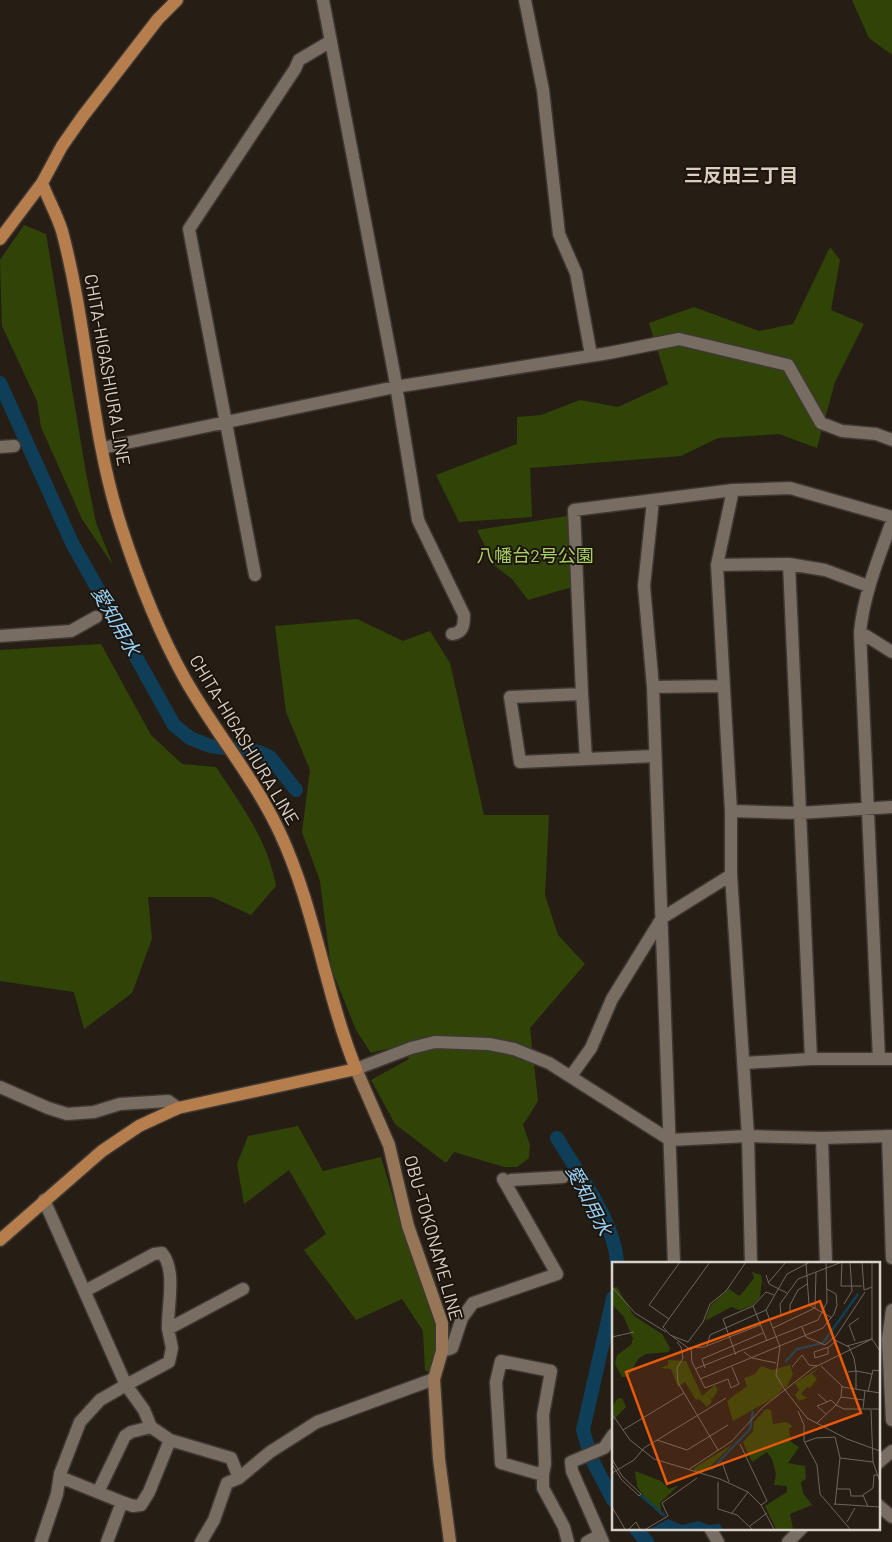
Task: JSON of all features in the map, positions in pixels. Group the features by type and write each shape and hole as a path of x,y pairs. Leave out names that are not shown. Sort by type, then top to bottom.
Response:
{"main road":[{"path":"0,239 42,183 62,146 83,116 158,19 177,0"},
{"name":"CHITA-HIGASHIURA LINE","path":"42,183 61,229 69,262 102,448 120,523 156,622 185,679 218,733 268,807 296,870 330,995 356,1069"},
{"path":"0,1240 102,1151 139,1126 178,1108 356,1069"},
{"name":"OBU-TOKONAME LINE","path":"356,1069 389,1145 408,1226 442,1323 442,1351 434,1379 439,1460 450,1542"}],"street":[{"path":"323,0 394,374 418,520 464,615 463,628 456,634 452,634"},
{"path":"525,0 543,90 559,234 576,273 591,355"},
{"path":"255,575 189,229 295,69 298,60 331,41"},
{"path":"102,448 395,387 679,339 788,365 821,423 842,431 876,434 892,440"},
{"path":"0,447 14,446"},
{"path":"586,759 574,510 733,490 790,488 892,519 868,586 862,609 860,632 869,808 886,1059 811,1059 744,1063"},
{"path":"733,490 717,565 731,811 731,875 748,1136 751,1262"},
{"path":"654,501 644,586 653,687 654,756 662,918 674,1262"},
{"path":"717,565 789,564 825,570 868,586"},
{"path":"789,564 811,1059"},
{"path":"0,636 71,632 96,617"},
{"path":"860,632 892,652"},
{"path":"653,687 723,686"},
{"path":"582,694 510,697 520,762 654,756"},
{"path":"731,811 800,813 892,807"},
{"path":"571,1076 591,1048 612,999 662,918 731,875"},
{"path":"356,1069 411,1048 435,1042 464,1042 514,1049 549,1063 670,1140 748,1136 822,1138 890,1136 892,1258"},
{"path":"0,1087 48,1108 67,1114 94,1112 120,1104 168,1101 178,1108"},
{"path":"822,1138 826,1262"},
{"path":"442,1351 452,1348 462,1318 473,1303 557,1274 504,1181 563,1177"},
{"path":"44,1200 126,1385 144,1410 151,1427 170,1440 231,1458 239,1478"},
{"path":"41,1542 76,1431 86,1413 100,1400 169,1362 172,1348 168,1329 171,1306 168,1260 162,1253 154,1254 85,1291"},
{"path":"168,1329 243,1289"},
{"path":"892,1310 888,1339 892,1420"},
{"path":"542,1475 501,1463 496,1382 501,1361 551,1371 542,1415 545,1464 542,1475 543,1488 564,1526 568,1542"},
{"path":"201,1542 214,1520 227,1482 239,1478 270,1452 317,1422 434,1379"},
{"path":"98,1492 125,1436 131,1432 151,1427"},
{"path":"587,1542 602,1538 570,1466 571,1462 604,1448 612,1436"},
{"path":"60,1477 133,1506 141,1505 150,1492 170,1440"},
{"path":"880,1461 892,1451"},
{"path":"106,1542 122,1502"},
{"path":"880,1507 892,1517"},
{"path":"711,1530 718,1542"}],"green space":[{"path":"852,0 892,0 892,55 869,38"},
{"path":"24,225 46,234 96,523 113,565 82,519 41,427 37,401 2,326 0,260"},
{"path":"830,247 840,260 831,310 864,324 835,382 817,448 779,434 718,438 681,456 530,468 532,517 459,522 436,475 517,444 517,417 541,415 580,400 618,407 668,384 649,323 694,307 759,331 793,324"},
{"name":"八幡台2号公園","path":"567,516 572,587 528,600 512,579 495,566 477,530"},
{"path":"357,619 403,641 430,631 450,663 484,815 549,815 545,895 558,935 585,964 530,1028 538,1101 523,1125 530,1145 529,1158 517,1167 504,1167 454,1152 446,1163 395,1124 371,1080 409,1059 402,1045 371,1053 356,1030 331,968 320,881 302,832 310,770 286,712 275,626"},
{"path":"101,644 151,735 182,764 216,767 244,809 260,838 267,853 276,886 251,915 212,897 148,897 152,939 132,993 84,1029 74,992 0,981 0,650"},
{"path":"298,1126 323,1171 381,1157 402,1228 438,1325 438,1354 430,1373 425,1370 423,1331 402,1299 356,1320 304,1250 326,1234 289,1170 244,1204 237,1164 248,1136"}],"waterway":[{"name":"愛知用水","path":"0,383 72,543 174,725 190,738 210,746 259,752 270,757 296,790"},
{"name":"愛知用水","path":"557,1138 603,1215 615,1247 617,1262"},
{"name":"愛知用水","path":"612,1302 583,1430 591,1458 612,1498"},
{"name":"愛知用水","path":"637,1530 647,1542"}],"district":[{"name":"三反田三丁目","path":"741,175"}]}
